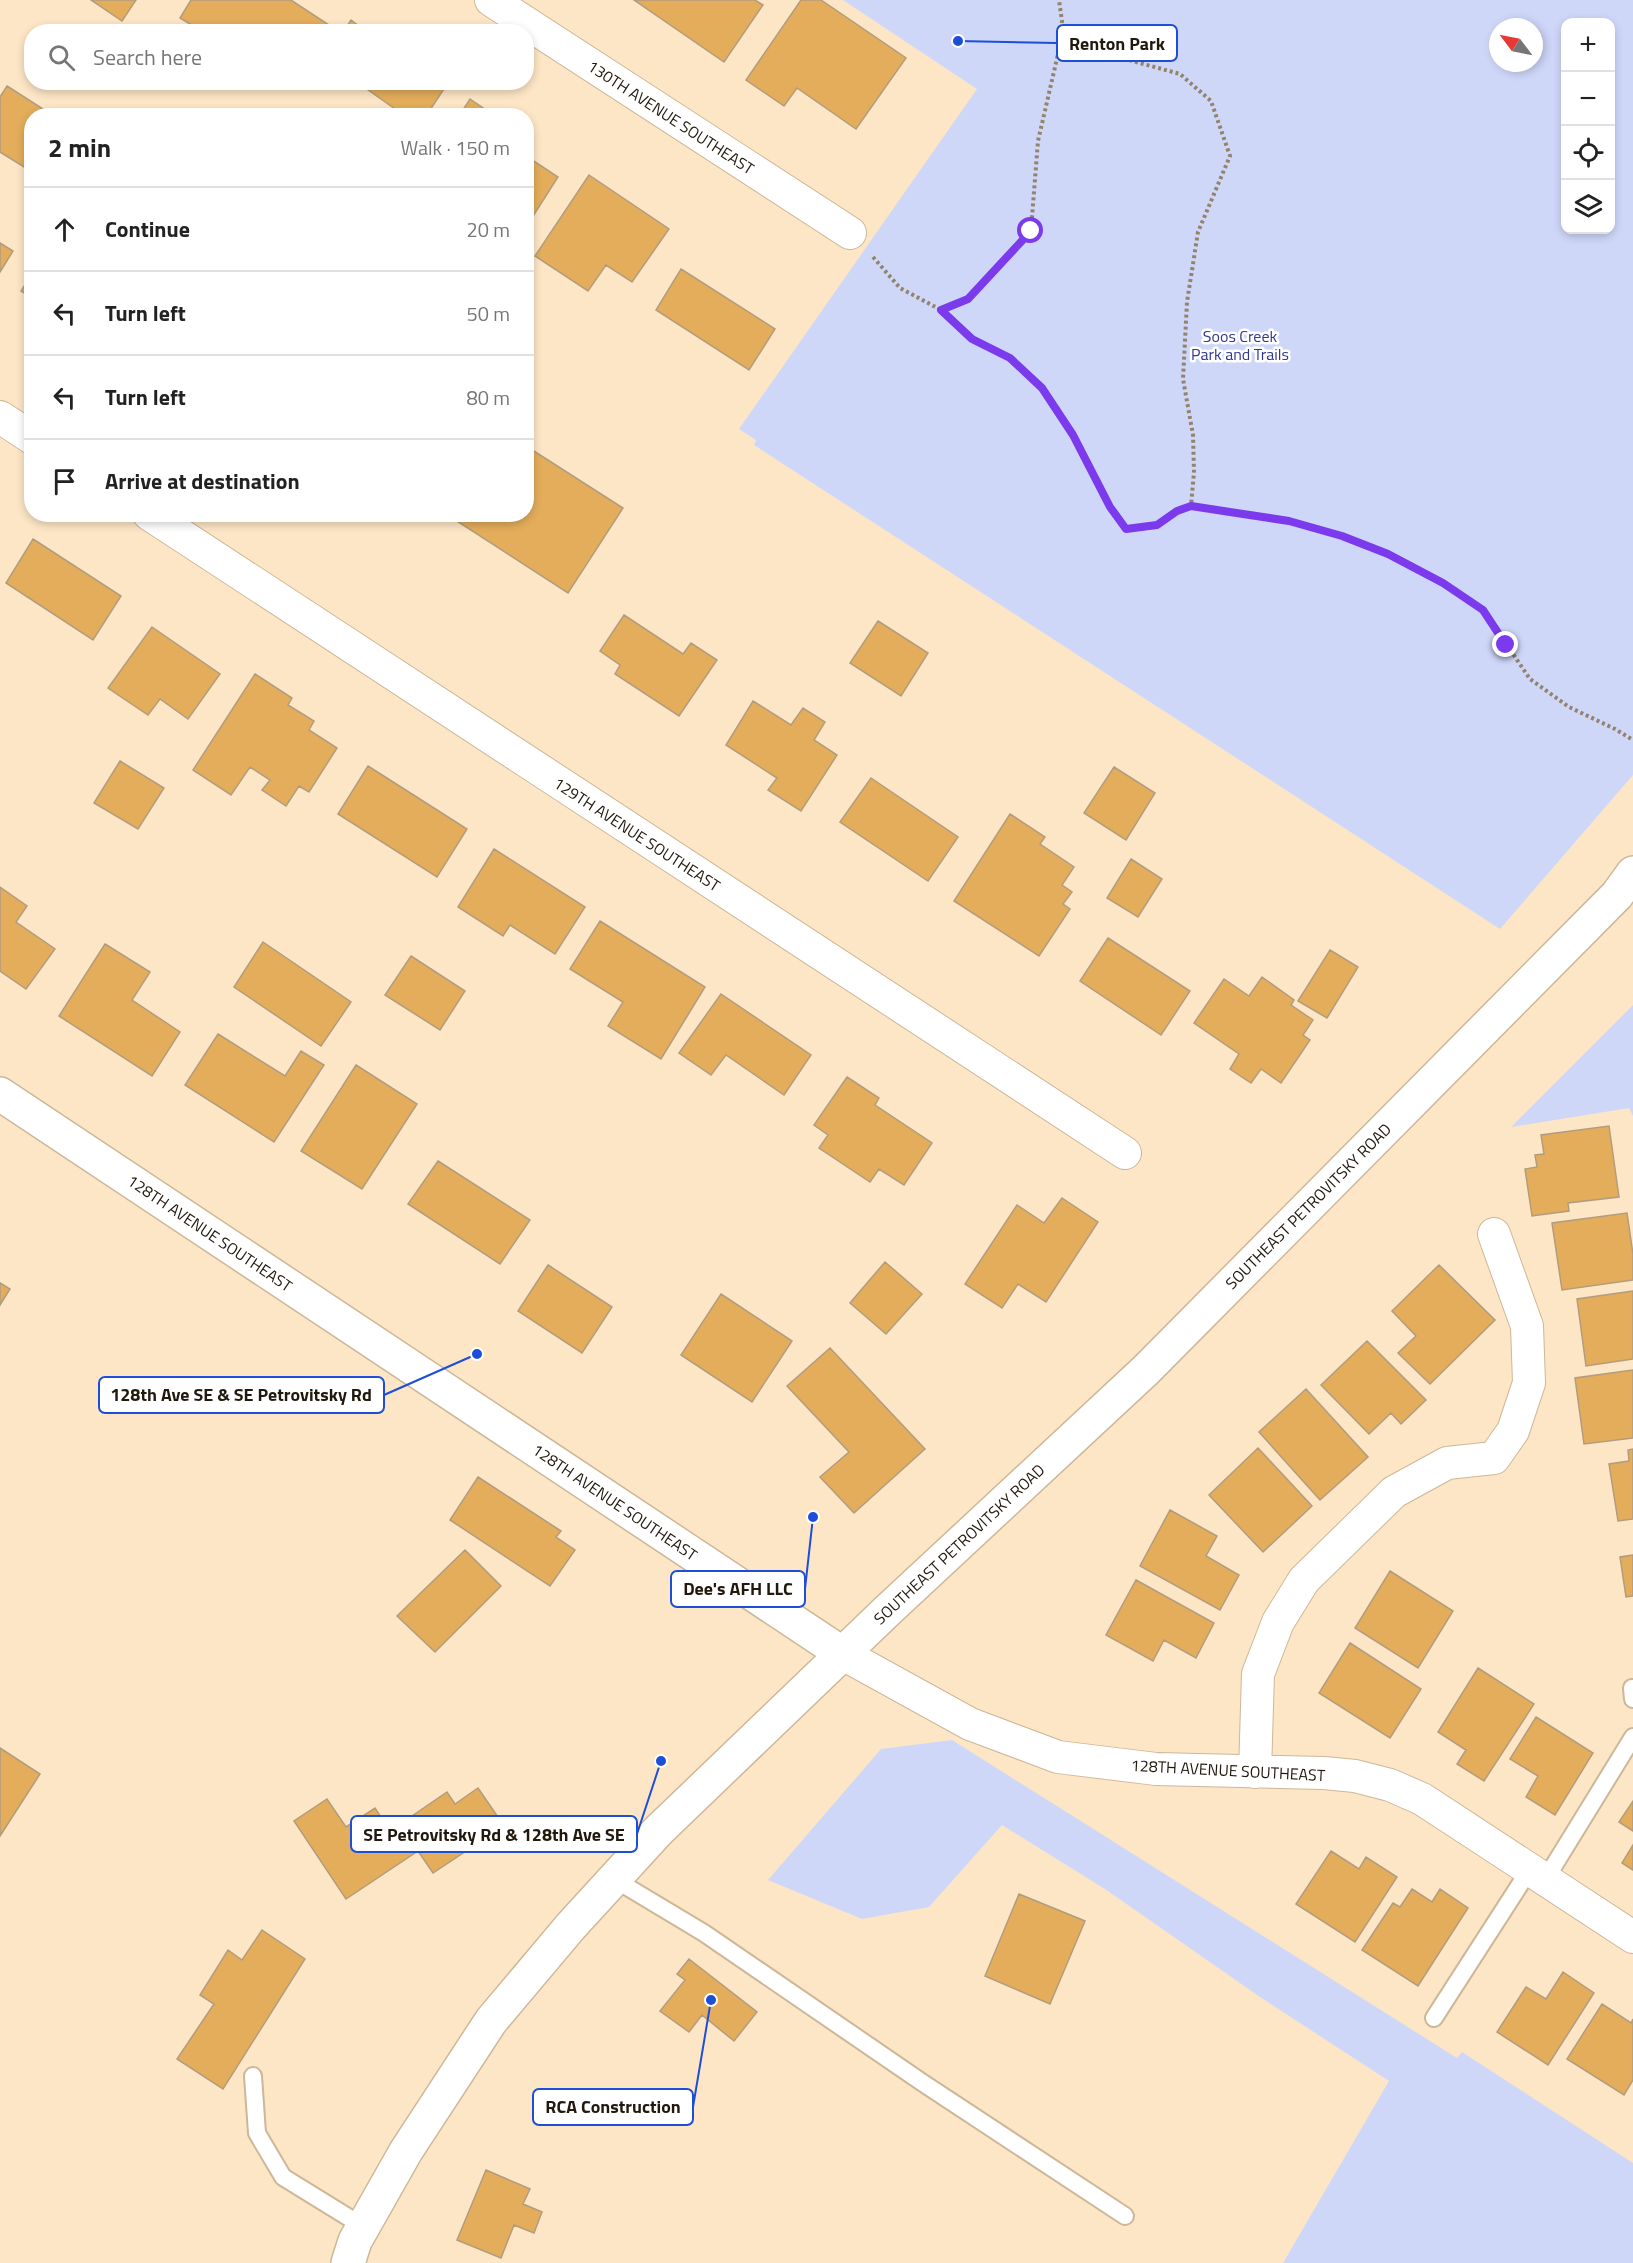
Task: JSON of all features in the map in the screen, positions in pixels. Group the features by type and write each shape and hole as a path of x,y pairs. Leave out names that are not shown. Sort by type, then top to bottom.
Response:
{"main road":[{"name":"SOUTHEAST PETROVITSKY ROAD","path":"348,2263 356,2241 406,2151 491,2021 571,1926 658,1831 1146,1370 1617,895 1633,873"},
{"name":"128TH AVENUE SOUTHEAST","path":"0,1094 843,1654"}],"street":[{"name":"130TH AVENUE SOUTHEAST","path":"492,0 529,24"},
{"name":"130TH AVENUE SOUTHEAST","path":"534,27 850,233"},
{"path":"0,417 24,433"},
{"name":"129TH AVENUE SOUTHEAST","path":"161,522 1125,1153"},
{"path":"1255,1772 1258,1674 1278,1622 1304,1580 1394,1492 1447,1463 1494,1458 1513,1431 1529,1383 1527,1326 1494,1234"},
{"name":"128TH AVENUE SOUTHEAST","path":"843,1654 970,1724 1058,1757 1156,1769 1324,1773 1355,1776 1390,1785 1422,1799 1633,1937"}],"lane":[{"path":"1434,2018 1633,1737"},
{"path":"614,1879 704,1933 1125,2216"},
{"path":"253,2076 257,2133 283,2177 364,2227"}],"path":[{"path":"941,310 968,299 1031,231 1038,141 1058,54 1062,21 1059,0"},
{"path":"1058,54 1107,54 1180,74 1211,101 1230,156 1198,232 1187,302 1183,379 1193,435 1194,472 1191,506"},
{"path":"850,233 900,288 941,310 972,339 1010,358 1042,388 1073,435 1110,507 1126,529 1157,525 1177,511 1191,506 1289,521 1342,536 1388,554 1443,583 1483,610 1530,679 1569,706 1633,740"}],"green space":[{"name":"Soos Creek Park and Trails","path":"843,0 1633,0 1633,775 1500,929 754,445 756,440 739,429 977,89"},
{"path":"1633,1005 1633,1116 1629,1108 1511,1127"},
{"path":"952,1740 1457,2058 1462,2052 1633,2163 1633,2263 1283,2263 1389,2081 1260,1997 1105,1889 1002,1825 929,1907 862,1919 768,1880 881,1749"}],"building":[{"path":"91,0 136,0 122,21"},
{"path":"191,0 291,0 327,24 190,24 180,18"},
{"path":"634,0 755,0 763,5 724,62"},
{"path":"801,0 821,0 906,58 856,129 797,88 784,106 746,80"},
{"path":"7,86 41,108 24,108 24,167 0,152 0,97"},
{"path":"368,90 443,90 431,108 394,108"},
{"path":"470,99 483,108 464,108"},
{"path":"534,161 558,177 534,215"},
{"path":"589,175 669,229 632,282 606,265 588,291 535,256"},
{"path":"0,243 13,251 0,272"},
{"path":"681,269 775,329 749,370 656,310"},
{"path":"534,451 623,508 568,593 458,522 534,522"},
{"path":"33,539 121,596 93,640 6,583"},
{"path":"624,615 683,654 691,643 717,660 679,716 615,674 620,665 600,651"},
{"path":"878,621 928,653 901,696 850,663"},
{"path":"152,627 220,674 188,719 160,699 148,715 108,688"},
{"path":"255,674 292,698 288,705 314,721 309,730 337,748 309,792 299,786 286,806 262,790 270,780 250,767 231,795 193,770"},
{"path":"753,701 791,725 803,708 825,722 814,740 837,755 801,811 768,790 777,778 726,745"},
{"path":"120,761 164,788 138,829 94,803"},
{"path":"368,766 467,829 437,877 338,814"},
{"path":"1114,767 1155,793 1126,840 1084,813"},
{"path":"871,778 958,837 928,881 840,822"},
{"path":"1010,814 1045,837 1040,844 1074,867 1062,885 1072,892 1063,904 1070,909 1039,956 954,901"},
{"path":"494,849 585,907 555,954 510,925 503,936 458,907"},
{"path":"1131,859 1162,879 1138,917 1107,898"},
{"path":"0,887 27,906 16,922 55,949 26,989 0,971"},
{"path":"600,921 705,987 661,1059 608,1026 623,1002 570,969"},
{"path":"1108,938 1190,991 1161,1035 1080,981"},
{"path":"263,942 351,1002 321,1046 234,987"},
{"path":"105,944 150,972 132,1000 180,1032 152,1076 59,1016"},
{"path":"1330,950 1358,967 1327,1018 1298,1001"},
{"path":"411,956 465,991 440,1030 385,995"},
{"path":"1262,977 1294,1000 1291,1005 1313,1020 1303,1035 1310,1040 1281,1083 1261,1069 1251,1083 1230,1069 1239,1054 1194,1023 1224,979 1249,996"},
{"path":"721,994 811,1055 784,1095 726,1055 711,1075 679,1053"},
{"path":"218,1034 285,1076 301,1051 324,1065 274,1142 185,1085"},
{"path":"356,1065 417,1104 362,1189 301,1151"},
{"path":"847,1077 879,1098 875,1105 932,1143 904,1185 879,1169 870,1182 819,1148 828,1135 814,1125"},
{"path":"1609,1126 1619,1197 1568,1203 1569,1211 1532,1216 1525,1169 1537,1167 1535,1155 1544,1154 1541,1135"},
{"path":"438,1161 530,1220 500,1264 408,1204"},
{"path":"1062,1198 1098,1222 1046,1302 1018,1284 1002,1308 965,1284 1017,1205 1044,1223"},
{"path":"1627,1213 1633,1254 1633,1280 1562,1290 1552,1223"},
{"path":"885,1262 922,1294 886,1334 850,1303"},
{"path":"548,1265 612,1307 582,1353 518,1311"},
{"path":"1439,1265 1495,1320 1430,1384 1398,1353 1416,1336 1392,1311"},
{"path":"0,1283 10,1289 0,1305"},
{"path":"1633,1291 1633,1359 1586,1366 1577,1299"},
{"path":"721,1294 792,1341 752,1402 681,1355"},
{"path":"1367,1341 1426,1400 1401,1424 1391,1413 1369,1434 1321,1385"},
{"path":"830,1348 925,1449 854,1513 820,1477 849,1452 787,1386"},
{"path":"1633,1370 1633,1438 1584,1444 1575,1378"},
{"path":"1306,1389 1368,1457 1320,1500 1259,1432"},
{"path":"1258,1448 1312,1506 1263,1552 1209,1495"},
{"path":"1633,1449 1633,1519 1618,1521 1609,1464 1629,1461 1628,1450"},
{"path":"478,1477 561,1531 556,1537 575,1550 550,1586 450,1520"},
{"path":"1170,1510 1217,1536 1206,1556 1239,1575 1220,1610 1140,1566"},
{"path":"465,1550 501,1586 435,1652 397,1616"},
{"path":"1633,1555 1633,1596 1626,1597 1620,1557"},
{"path":"1390,1571 1453,1611 1418,1668 1355,1628"},
{"path":"1136,1580 1214,1623 1196,1658 1164,1640 1153,1661 1106,1635"},
{"path":"1350,1643 1421,1689 1390,1738 1319,1693"},
{"path":"1478,1668 1534,1704 1484,1781 1457,1764 1466,1750 1438,1732"},
{"path":"1536,1717 1593,1753 1555,1815 1526,1797 1538,1776 1510,1759"},
{"path":"0,1748 40,1774 0,1836"},
{"path":"478,1788 498,1817 475,1832 481,1841 433,1873 418,1851 346,1899 294,1821 327,1799 346,1827 375,1808 390,1831 447,1792 455,1804"},
{"path":"1633,1801 1633,1831 1619,1822"},
{"path":"1633,1845 1633,1870 1622,1863"},
{"path":"1331,1851 1359,1869 1366,1857 1397,1877 1355,1942 1296,1904"},
{"path":"1412,1889 1432,1902 1440,1889 1468,1908 1418,1986 1362,1950 1393,1903 1400,1907"},
{"path":"1019,1894 1085,1921 1050,2004 985,1976"},
{"path":"262,1930 305,1959 223,2089 177,2059 214,2004 200,1995 228,1950 242,1960"},
{"path":"689,1959 757,2012 734,2041 702,2015 689,2032 660,2011 685,1980 677,1974"},
{"path":"1563,1972 1594,1993 1548,2065 1497,2032 1526,1987 1546,1999"},
{"path":"1602,2004 1631,2023 1633,2019 1633,2080 1624,2095 1567,2059"},
{"path":"486,2170 530,2189 523,2204 542,2212 534,2233 514,2225 501,2258 457,2240"}],"place":[{"name":"Renton Park","path":"958,41"},
{"name":"128th Ave SE & SE Petrovitsky Rd","path":"477,1354"},
{"name":"Dee's AFH LLC","path":"813,1517"},
{"name":"SE Petrovitsky Rd & 128th Ave SE","path":"661,1761"},
{"name":"RCA Construction","path":"711,2000"}],"route":[{"path":"1031,231 968,299 941,310 972,339 1010,358 1042,388 1073,435 1110,507 1126,529 1157,525 1177,511 1191,506 1289,521 1342,536 1388,554 1443,583 1483,610 1506,645"}]}
